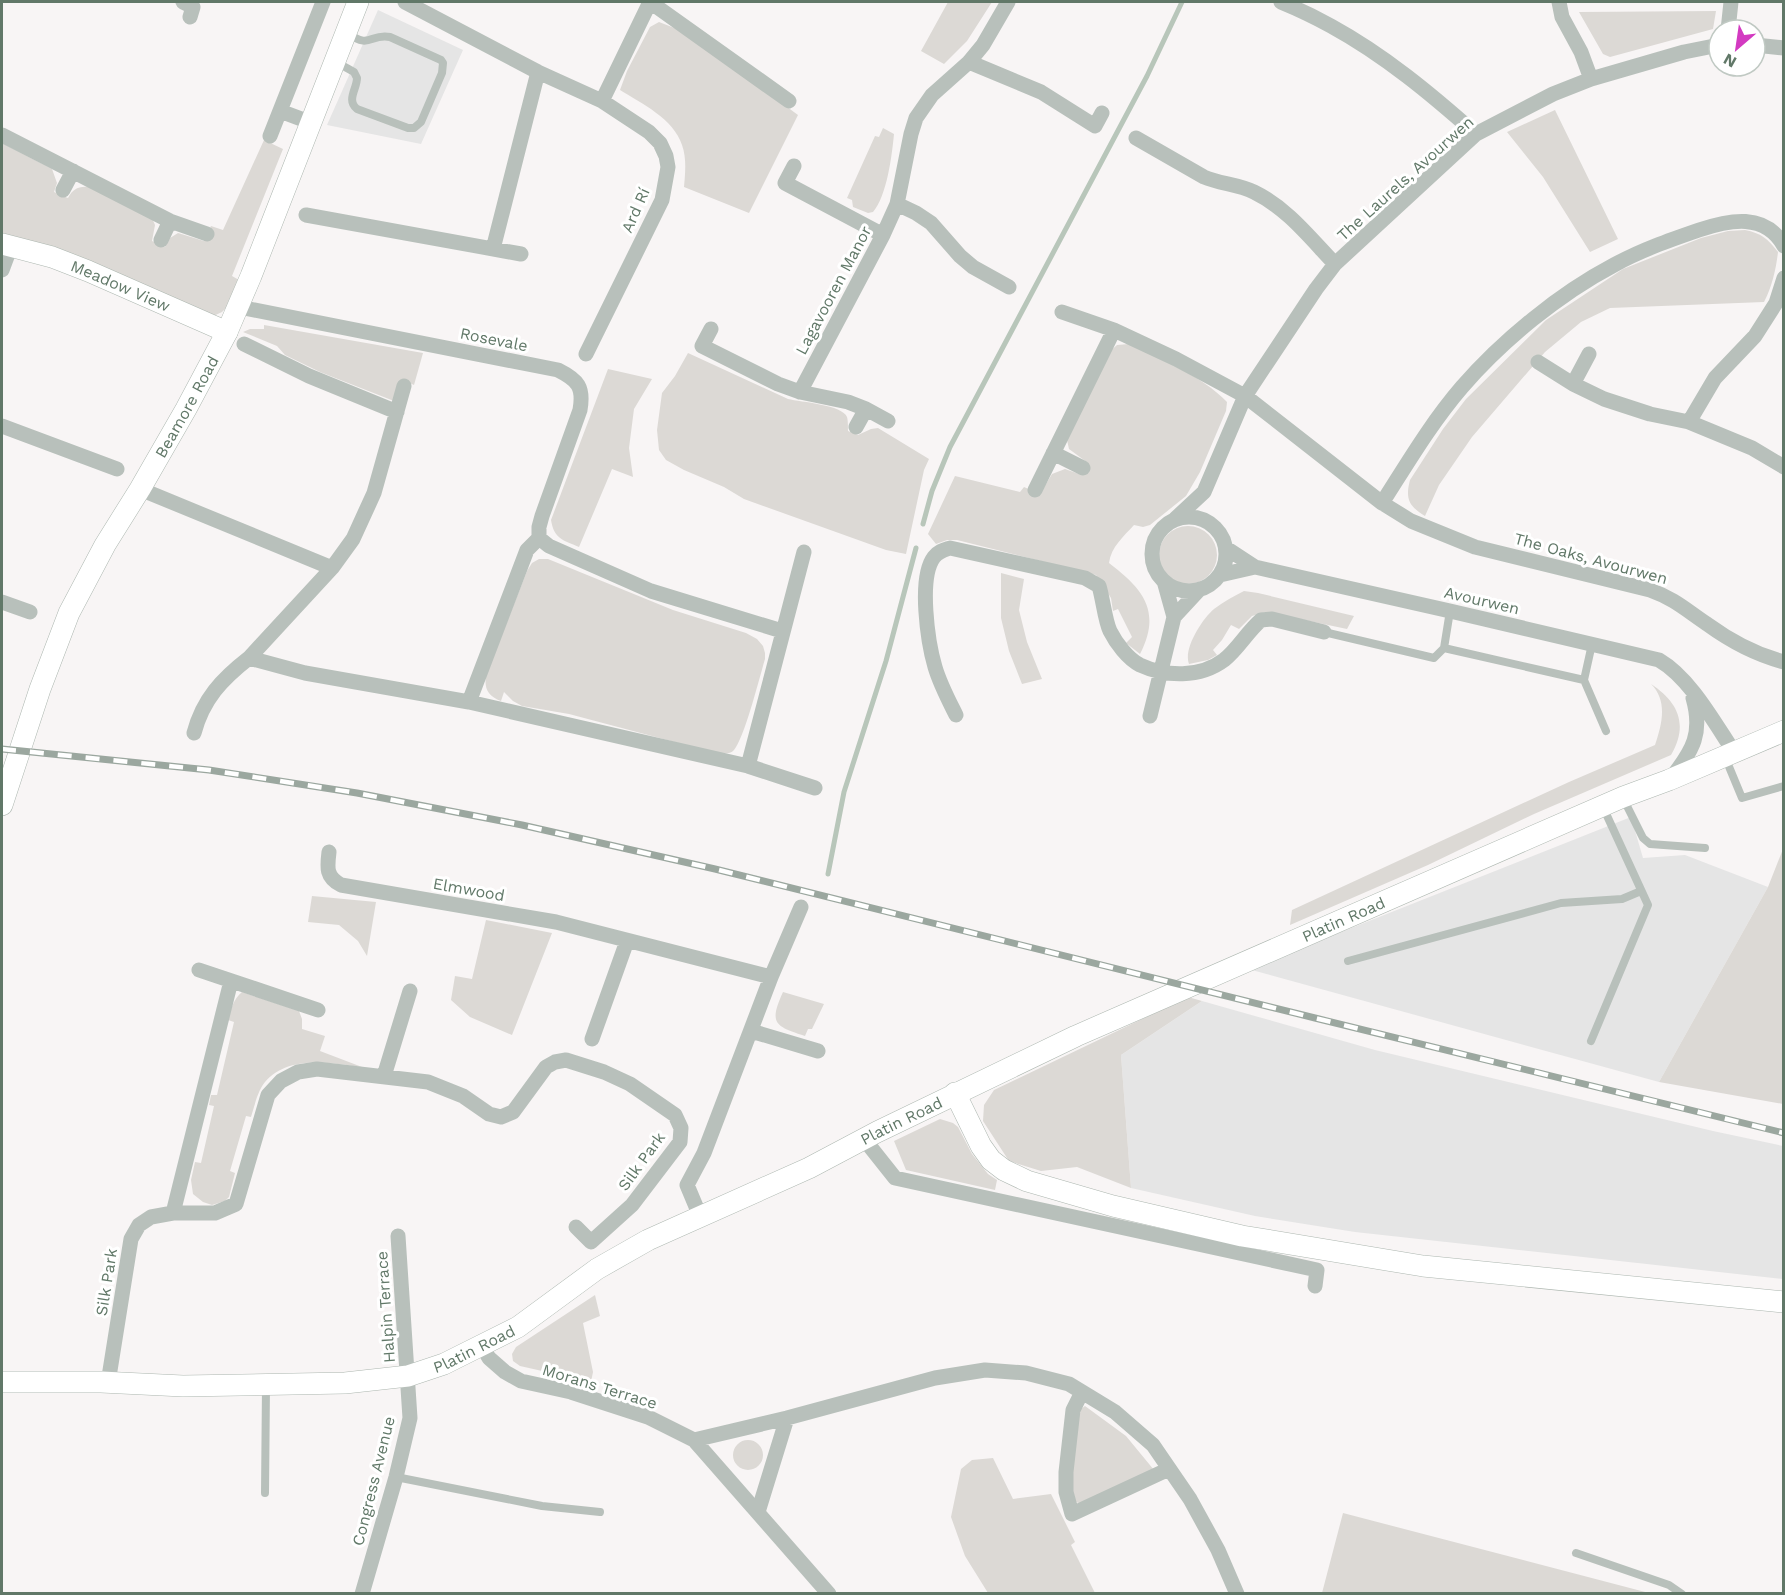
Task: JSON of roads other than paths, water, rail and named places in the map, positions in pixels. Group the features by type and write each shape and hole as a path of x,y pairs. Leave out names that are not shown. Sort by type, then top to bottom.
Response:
{"main road":[{"name":"Beamore Road","path":"2,805 40,688 69,613 105,545 186,409 236,338 238,308 358,2"},
{"name":"Meadow View","path":"6,245 52,257 88,271 236,338"},
{"name":"Platin Road","path":"2,1382 183,1386 345,1383 408,1376 444,1364 518,1327 610,1261 648,1240 809,1168 955,1093 1171,994 1602,806 1784,731"},
{"path":"955,1093 981,1146 991,1160 1004,1170 1027,1181 1111,1215 1423,1266 1784,1302"}],"street":[{"path":"183,2 194,7 190,17"},
{"path":"270,136 323,2"},
{"name":"Ard Rí","path":"405,2 538,72 602,101 649,132 660,143 668,167 662,200 586,354"},
{"path":"602,101 650,2 789,101"},
{"name":"Lagavooren Manor","path":"800,392 897,204 916,118 932,95 969,62 983,45 1008,2"},
{"path":"1281,2 1329,25 1407,75 1476,134"},
{"path":"1559,2 1562,17 1581,52 1591,79"},
{"path":"1729,18 1731,2"},
{"path":"1767,46 1784,48"},
{"name":"The Laurels, Avourwen","path":"1245,396 1302,309 1335,264 1476,134 1553,94 1591,79 1671,55 1707,48"},
{"path":"969,62 1041,92 1095,126 1102,113"},
{"path":"493,249 538,72"},
{"path":"280,111 312,123"},
{"path":"2,135 170,221 207,234"},
{"path":"1136,138 1204,177 1216,182 1240,186 1274,204 1293,219 1335,264"},
{"path":"794,166 785,183 883,235"},
{"path":"63,190 73,171"},
{"path":"897,204 916,213 931,224 973,267 1009,287"},
{"path":"306,215 521,254"},
{"path":"161,240 170,221"},
{"path":"1382,503 1433,424 1462,387 1516,333 1585,283 1614,265 1657,245 1724,223 1756,222 1776,235 1784,246"},
{"name":"Meadow View","path":"2,270 6,245"},
{"path":"1689,422 1714,378 1755,336 1776,303 1784,278"},
{"name":"Rosevale","path":"238,308 558,370 570,376 579,386 582,396 580,410 542,516 539,538 527,550 470,702"},
{"name":"The Oaks, Avourwen","path":"1062,312 1113,330 1176,359 1245,396 1382,503 1411,521 1475,547 1650,590 1670,597 1726,636 1763,657 1784,662"},
{"path":"711,328 702,346 778,384 800,392 848,402 888,421"},
{"path":"1035,490 1113,330"},
{"path":"236,338 309,376 397,412"},
{"path":"1573,384 1589,354"},
{"path":"1538,362 1573,384 1604,399 1650,414 1689,422 1752,448 1784,466"},
{"path":"194,733 206,702 227,674 249,658 332,568 353,539 364,517 384,461 404,386"},
{"path":"1150,716 1174,617 1164,582 1153,563 1154,542 1158,532 1204,492 1245,396"},
{"path":"856,427 866,409"},
{"path":"2,426 117,469"},
{"path":"1053,453 1083,468"},
{"path":"140,489 332,568"},
{"name":"Avourwen","path":"1204,492 1210,523 1223,538 1226,548 1255,567 1659,660 1670,666 1690,689 1729,754"},
{"path":"1175,519 1193,517 1210,523"},
{"path":"539,538 549,546 651,591 782,632"},
{"path":"956,715 935,668 926,621 929,566 940,551 950,548 1085,578 1099,586 1108,629 1120,646 1138,664 1161,672 1186,674 1208,669 1224,660 1261,620 1272,619 1324,632"},
{"path":"1220,575 1227,557 1226,548"},
{"path":"748,766 804,552"},
{"name":"Avourwen","path":"1174,617 1199,590 1214,582 1220,575 1255,567"},
{"path":"1164,582 1180,590 1199,590"},
{"path":"2,602 30,612"},
{"path":"249,658 305,673 470,702 748,766 815,788"},
{"name":"Avourwen","path":"1669,780 1686,759 1695,740 1697,718 1690,689"},
{"name":"Elmwood","path":"329,852 327,868 329,875 341,885 556,922 771,977"},
{"path":"700,1216 687,1185 704,1153 771,977 801,907"},
{"path":"592,1039 627,941"},
{"path":"199,970 318,1010"},
{"path":"173,1213 231,981"},
{"path":"384,1076 410,992"},
{"path":"751,1031 818,1051"},
{"name":"Silk Park","path":"108,1383 131,1239 139,1225 151,1217 173,1213 215,1213 236,1204 268,1095 281,1081 298,1072 317,1069 428,1082 463,1096 489,1114 501,1117 513,1112 546,1067 555,1062 566,1060 604,1072 630,1084 675,1114 681,1128 680,1142 632,1205 591,1242 576,1227"},
{"path":"864,1139 895,1178 1111,1215 1317,1270 1315,1286"},
{"name":"Halpin Terrace","path":"398,1236 408,1376"},
{"name":"Morans Terrace","path":"482,1346 489,1358 520,1381 571,1392 648,1417 694,1440 829,1593"},
{"path":"694,1440 787,1418 935,1378 985,1370 1026,1373 1069,1384 1115,1412 1153,1445 1190,1499 1218,1550 1237,1593"},
{"name":"Congress Avenue","path":"362,1593 396,1477 410,1418 408,1376"},
{"path":"1082,1392 1073,1410 1066,1472 1066,1492 1072,1514 1169,1469"},
{"path":"758,1512 787,1418"}],"lane":[{"path":"336,62 354,72 357,78 352,100 357,109 408,128 418,127 442,74 441,60 390,37 381,36 364,42 346,32"},
{"path":"1324,632 1434,658 1444,648 1450,611"},
{"path":"1592,644 1584,680 1606,731"},
{"path":"1444,648 1584,680"},
{"path":"1729,754 1742,798 1784,786"},
{"path":"1623,797 1644,838 1650,844 1705,848"},
{"path":"1591,1041 1648,906 1602,806"},
{"path":"1348,961 1562,903 1622,899 1641,891"},
{"path":"265,1492 266,1384"},
{"path":"396,1477 542,1506 600,1512"},
{"path":"1576,1553 1669,1585 1682,1593"}],"waterway":[{"path":"923,524 932,491 950,447 1147,76 1182,2"},
{"path":"828,874 844,792 886,661 916,548"}],"railway":[{"path":"2,749 209,770 357,793 522,825 715,869 1784,1133"}]}
